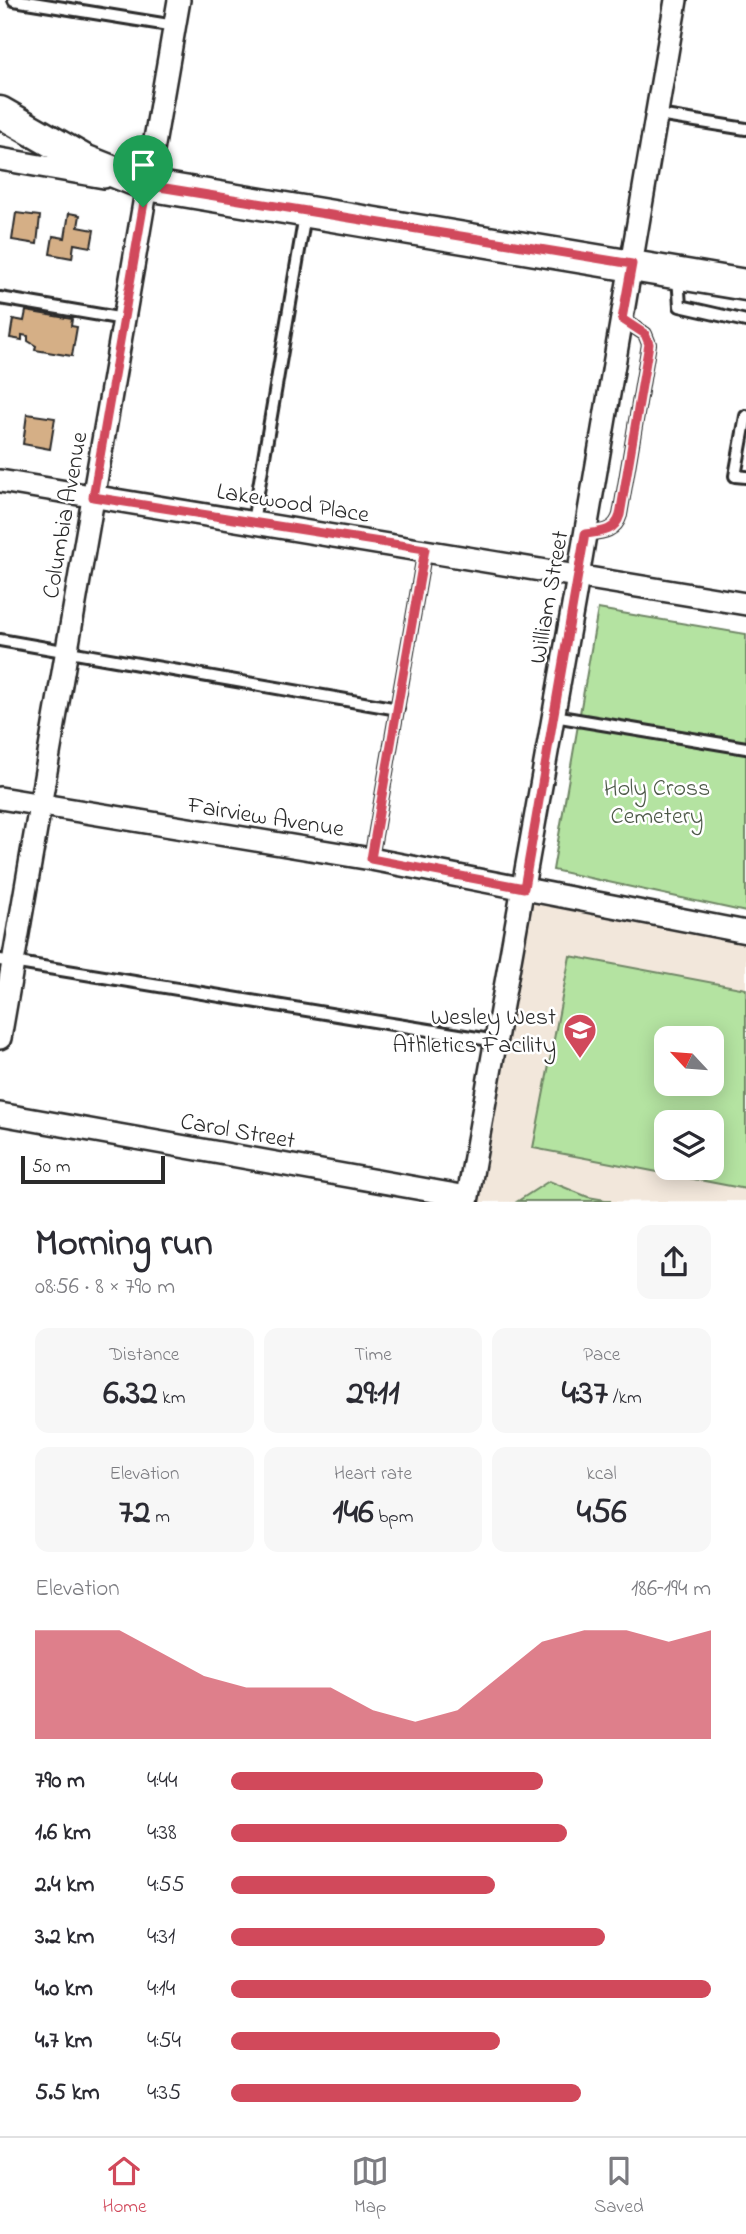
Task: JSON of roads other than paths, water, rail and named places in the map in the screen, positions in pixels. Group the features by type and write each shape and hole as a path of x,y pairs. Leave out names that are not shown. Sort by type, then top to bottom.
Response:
{"main road":[{"path":"0,112 84,160 147,185 746,285"}],"street":[{"name":"Columbia Avenue","path":"0,1038 7,961 40,805 179,0"},
{"name":"William Street","path":"467,1199 554,716 676,0"},
{"path":"0,159 147,185"},
{"name":"Lakewood Place","path":"0,481 746,604"},
{"name":"Fairview Avenue","path":"0,799 371,859 746,932"},
{"name":"Carol Street","path":"0,1114 467,1199"}],"lane":[{"path":"14,0 175,26"},
{"path":"658,114 746,129"},
{"path":"253,522 306,212"},
{"path":"678,272 680,306 746,321"},
{"path":"0,298 124,319"},
{"path":"585,534 607,531 614,527 620,515 649,344 645,334 622,319"},
{"path":"746,416 735,476 746,477"},
{"path":"371,859 425,549"},
{"path":"0,640 398,709"},
{"path":"554,716 746,748"},
{"path":"7,961 496,1041"}],"place":[{"name":"Wesley West Athletics Facility","path":"580,1060"}],"park label":[{"name":"Holy Cross Cemetery","path":"657,801"}]}
